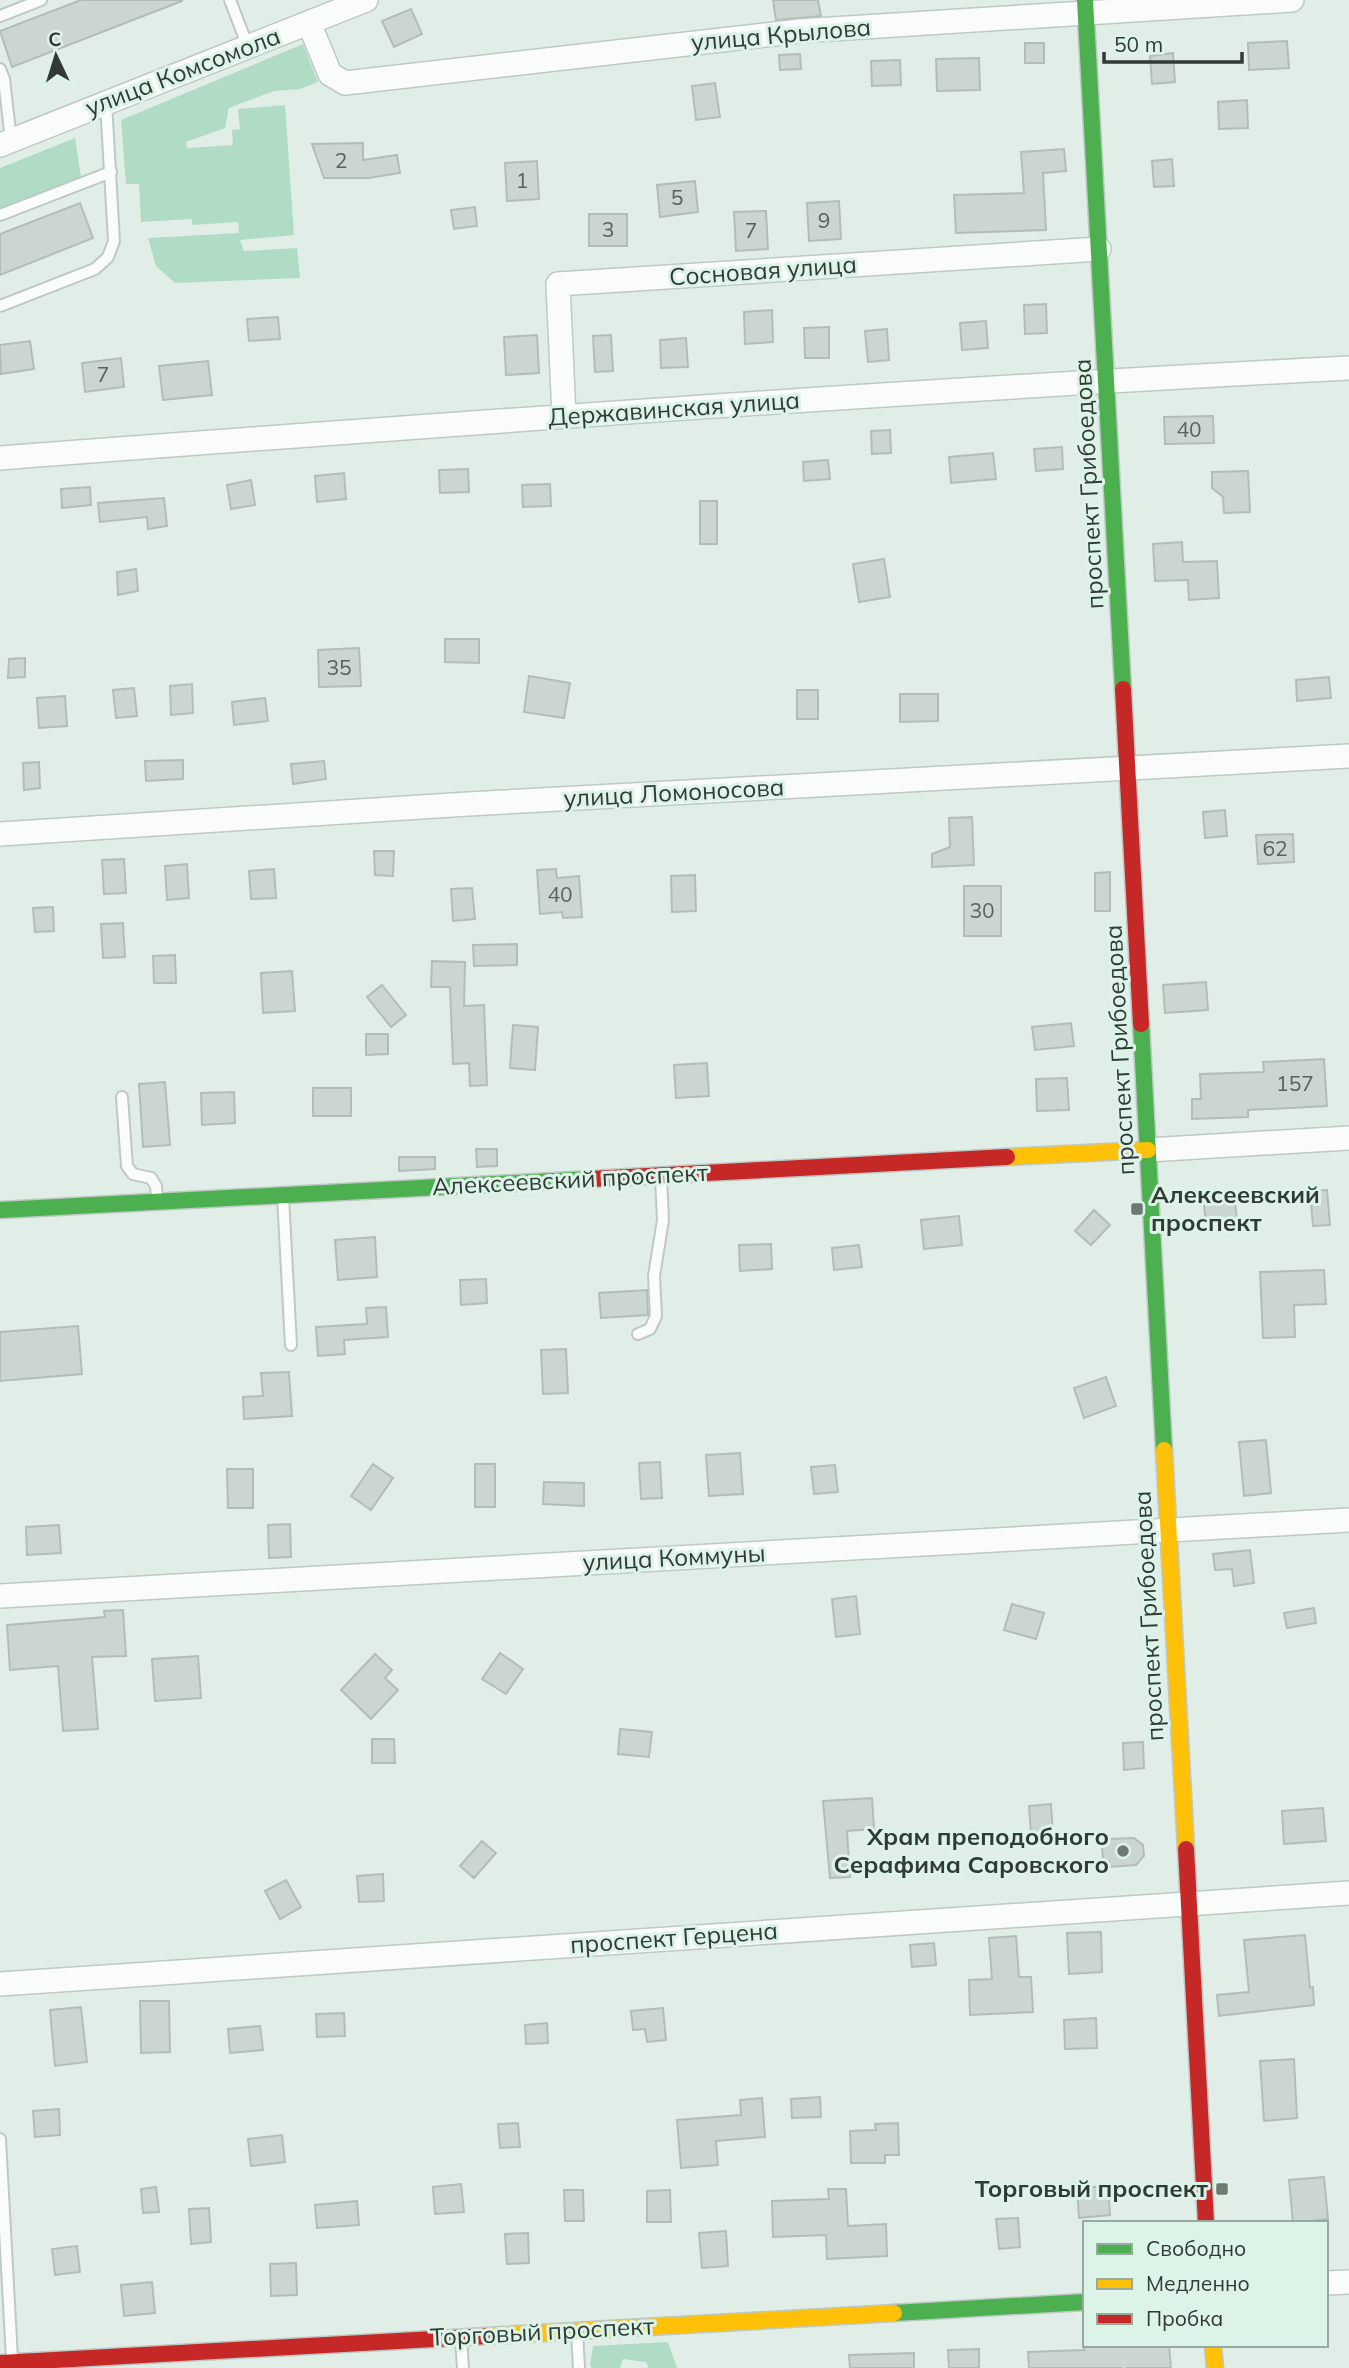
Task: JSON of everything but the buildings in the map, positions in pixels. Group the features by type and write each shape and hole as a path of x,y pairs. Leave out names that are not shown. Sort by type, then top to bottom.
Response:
{"street":[{"name":"улица Комсомола","path":"4,137 106,103 366,0"},
{"name":"улица Крылова","path":"309,23 330,74 345,83 800,31 1086,6 1292,0"},
{"name":"проспект Грибоедова","path":"1086,6 1166,1531 1206,2221"},
{"name":"Сосновая улица","path":"564,416 558,284 1099,249"},
{"name":"Державинская улица","path":"0,458 564,416 1107,380 1349,368"},
{"name":"улица Ломоносова","path":"0,834 1349,756"},
{"name":"Алексеевский проспект","path":"0,1210 1349,1138"},
{"name":"улица Коммуны","path":"0,1596 1349,1520"},
{"name":"проспект Герцена","path":"0,1984 1349,1893"},
{"path":"1328,2283 1349,2282"},
{"name":"Торговый проспект","path":"6,2363 280,2352 461,2337 1083,2302"},
{"path":"1213,2347 1214,2368"}],"lane":[{"path":"0,16 41,0"},
{"path":"230,0 248,47"},
{"path":"0,69 4,137"},
{"path":"0,306 95,269 108,257 114,241 106,103"},
{"path":"0,215 111,172"},
{"path":"122,1097 127,1166 133,1174 151,1178 156,1186 157,1202"},
{"path":"638,1334 650,1329 656,1316 654,1276 663,1220 661,1176"},
{"path":"283,1195 292,1345"},
{"path":"0,2138 6,2363"},
{"path":"577,2330 579,2368"},
{"path":"461,2337 463,2368"}],"path":[{"path":"1123,2347 1124,2368"}],"green space":[{"path":"303,44 318,82 300,89 274,91 229,108 225,128 186,142 187,148 233,145 232,130 240,129 238,109 285,105 294,235 240,240 244,251 297,248 300,278 175,283 156,266 148,238 239,233 238,222 192,225 192,219 141,222 139,184 126,184 121,120"},
{"path":"75,138 81,177 0,210 0,168"},
{"path":"668,2342 677,2368 649,2368 646,2362 623,2359 620,2368 592,2368 590,2365 593,2346"}],"traffic: fast":[{"path":"1085,0 1123,689"},
{"path":"1141,1024 1164,1450"},
{"path":"0,1210 592,1179"},
{"path":"894,2313 1083,2302"}],"traffic: slow":[{"path":"1007,1157 1148,1150"},
{"path":"1164,1450 1186,1849"},
{"path":"488,2336 894,2313"},
{"path":"1213,2347 1215,2368"}],"traffic: jam":[{"path":"1123,689 1141,1024"},
{"path":"592,1179 1007,1157"},
{"path":"1186,1849 1206,2221"},
{"path":"0,2363 488,2336"}],"place":[{"name":"Алексеевский проспект","path":"1137,1209"},
{"name":"Храм преподобного Серафима Саровского","path":"1123,1851"},
{"name":"Торговый проспект","path":"1222,2189"}]}
